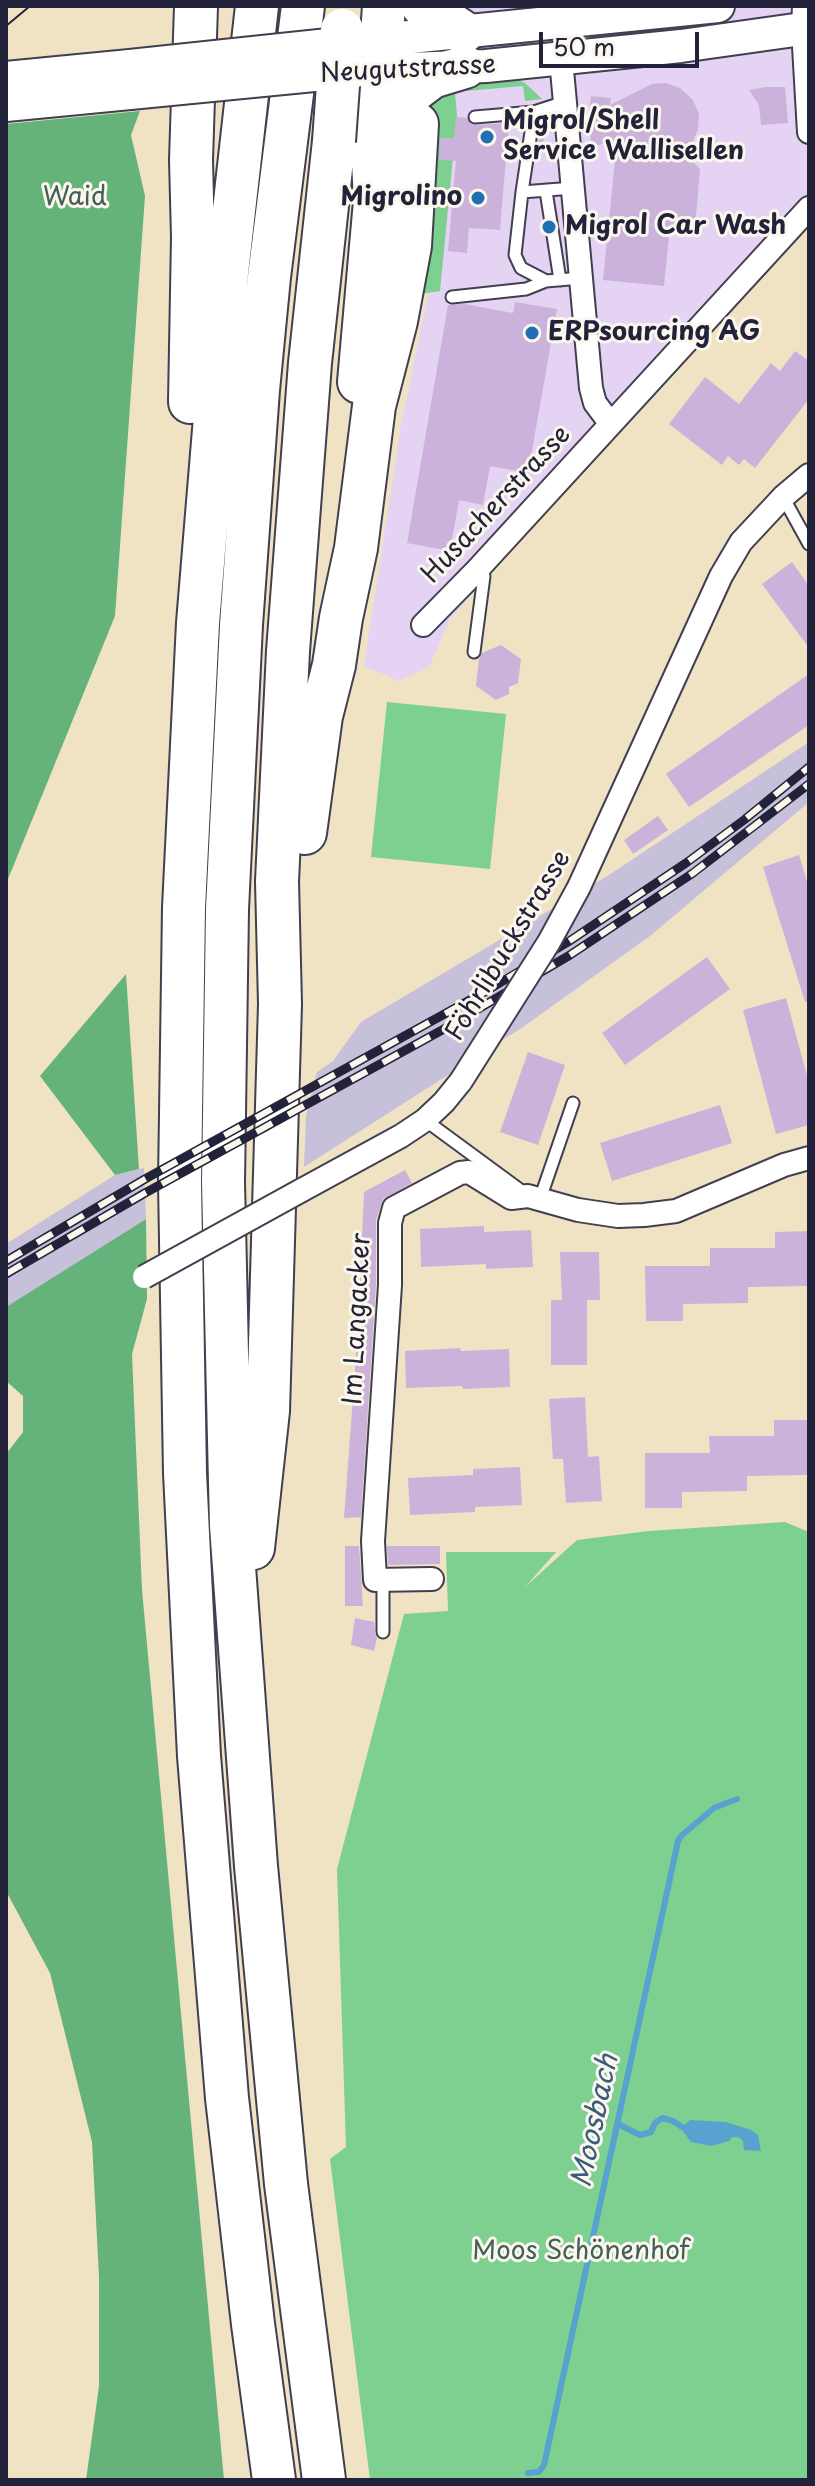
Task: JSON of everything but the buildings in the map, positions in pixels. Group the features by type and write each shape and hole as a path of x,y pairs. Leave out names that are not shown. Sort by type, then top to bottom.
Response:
{"highway":[{"path":"196,6 189,388 198,623"},
{"path":"257,6 224,301 198,623 185,869 181,1300 187,1527 200,1771 227,2098 274,2480"},
{"path":"303,6 271,263 239,655 228,896 224,1087 225,1299 231,1526 256,1866 276,2093 324,2480"},
{"path":"375,201 388,144 399,114 412,92 464,49 423,6"},
{"path":"242,1652 268,1411 280,1004 277,881 298,505 321,249 337,113 366,39"},
{"path":"341,618 342,542 375,201 366,39"},
{"path":"280,1004 292,947 321,716 356,548 374,406 396,321 410,246 417,124"}],"main road":[{"name":"Neugutstrasse","path":"464,49 545,19 594,19 718,6"},
{"path":"545,19 561,59 594,19"},
{"name":"Neugutstrasse","path":"6,105 130,79 366,39 561,59 681,46 805,21"},
{"name":"Neugutstrasse","path":"6,78 130,79"}],"street":[{"path":"805,21 809,132"},
{"name":"Husacherstrasse","path":"561,59 573,188 570,279 595,403 610,423"},
{"name":"Husacherstrasse","path":"423,625 809,208"},
{"name":"Föhrlibuckstrasse","path":"144,1277 401,1136 444,1102 461,1081 549,942 579,887 706,605 741,542 783,497 809,475"},
{"name":"Im Langacker","path":"383,1581 375,1580 373,1541 390,1285 390,1223 394,1208 460,1173 469,1172 511,1198 534,1198 578,1210 618,1216 644,1215 676,1211 784,1165 809,1158"},
{"path":"383,1581 432,1579"}],"lane":[{"path":"475,117 534,112 565,102"},
{"path":"534,112 515,244 517,263 530,274 546,281"},
{"path":"522,192 573,188"},
{"path":"452,297 526,289 546,281 570,279 546,191"},
{"path":"783,497 809,544"},
{"path":"474,652 484,576 477,570"},
{"path":"425,1120 534,1198 573,1103"},
{"path":"383,1581 383,1632"}],"shaded area":[{"path":"440,6 797,6 809,49 809,221 450,619 429,667 399,681 364,666 401,425 432,275 425,165"},
{"path":"809,742 809,802 650,936 523,1027 304,1167 306,1116 317,1072 333,1061 361,1022 609,875"},
{"path":"144,1168 146,1219 6,1307 6,1244 115,1175"}],"green space":[{"path":"517,80 525,83 542,99 525,101 523,86 455,92 457,116 440,291 408,296 415,103 449,87"},
{"name":"Waid","path":"140,111 131,135 145,196 115,616 6,884 6,124"},
{"path":"387,702 506,714 490,869 371,857"},
{"path":"126,974 139,1169 115,1175 40,1076"},
{"path":"146,1219 147,1299 132,1354 142,1590 224,2480 86,2480 99,2386 99,2277 92,2142 50,1973 6,1891 6,1454 23,1432 23,1396 6,1381 6,1307"},
{"name":"Moos Schönenhof","path":"785,1522 809,1532 809,2480 370,2480 330,2159 346,2147 337,1869 404,1614 448,1611 446,1552 556,1552 525,1587 577,1540 649,1531"}],"water":[{"path":"690,2120 726,2122 751,2130 758,2135 761,2151 744,2150 743,2141 738,2137 711,2146 691,2142 682,2130"}],"waterway":[{"name":"Moosbach","path":"528,2473 539,2472 544,2465 678,1841 714,1808 737,1799"},
{"path":"618,2124 640,2135 651,2132 655,2123 662,2118 682,2127"}],"tram line":[{"path":"6,26 30,6"}],"railway":[{"path":"6,1261 145,1179 488,990 568,942 686,863 809,767"},
{"path":"6,1274 570,955 693,873 809,784"}],"place":[{"name":"Migrol/Shell Service Wallisellen","path":"487,137"},
{"name":"Migrolino","path":"478,198"},
{"name":"Migrol Car Wash","path":"549,227"},
{"name":"ERPsourcing AG","path":"532,333"}]}
